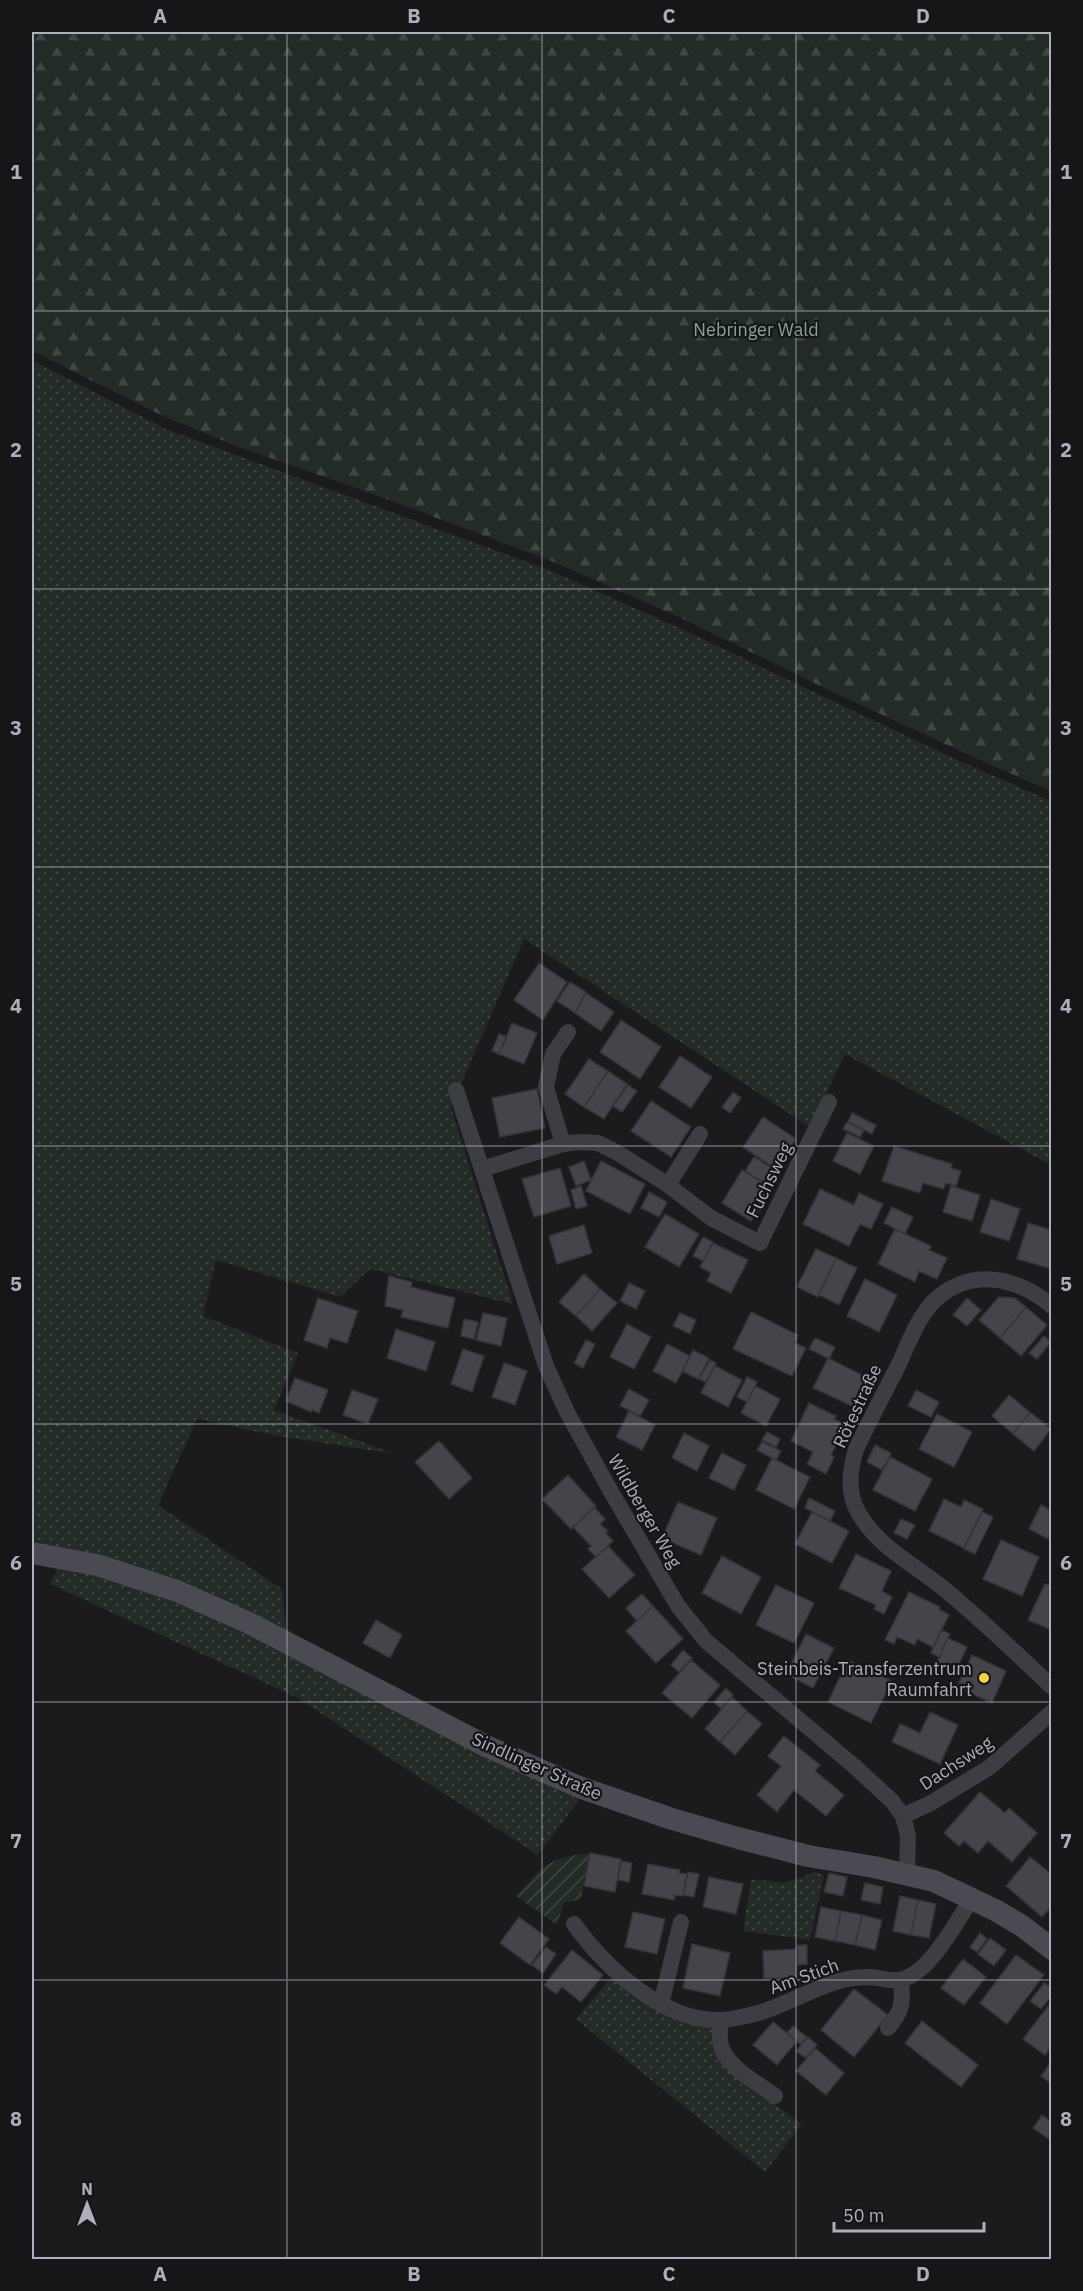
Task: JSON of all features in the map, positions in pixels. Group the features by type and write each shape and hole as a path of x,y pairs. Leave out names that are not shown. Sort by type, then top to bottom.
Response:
{"street":[{"path":"563,1144 546,1087 553,1054 568,1032"},
{"name":"Wildberger Weg","path":"456,1089 523,1299 556,1391 605,1482 678,1606 706,1641 862,1773 903,1816"},
{"name":"Fuchsweg","path":"482,1169 563,1144 598,1143 668,1185 711,1218 760,1243 829,1102"},
{"path":"668,1185 700,1134"},
{"name":"Rötestraße","path":"1052,1306 1022,1285 1003,1280 983,1279 965,1284 936,1300 923,1314 856,1449 850,1468 851,1489 856,1509 880,1541 943,1588 1052,1686"},
{"name":"Sindlinger Straße","path":"32,1553 97,1565 177,1591 247,1622 486,1746 579,1787 672,1819 738,1838 808,1856 908,1874 934,1881 972,1898 1022,1926 1052,1949"},
{"name":"Dachsweg","path":"903,1816 931,1803 990,1767 1052,1712"},
{"path":"903,1816 908,1836 908,1874"},
{"path":"888,2028 899,2015 903,2002 901,1980 920,1970 938,1949 972,1898"},
{"path":"661,2004 681,1922"},
{"name":"Am Stich","path":"574,1924 598,1955 661,2004 704,2018 721,2020 760,2012 838,1981 872,1977 901,1980"},
{"path":"721,2020 720,2039 723,2052 734,2065 775,2096"}],"green space":[{"name":"Nebringer Wald","path":"32,32 1051,32 1051,791 839,695 679,617 551,561 373,494 236,446 161,415 32,351"},
{"path":"32,360 166,429 549,570 684,630 955,759 1051,801 1051,1165 845,1054 810,1127 524,939 451,1107 513,1304 370,1269 340,1297 216,1260 203,1316 298,1353 274,1410 395,1454 278,1436 197,1419 158,1505 282,1589 286,1633 32,1545"},
{"path":"59,1565 127,1583 248,1631 485,1755 579,1800 538,1855 296,1697 50,1584"},
{"path":"590,1853 581,1899 564,1903 557,1925 516,1896 547,1865 564,1857"},
{"path":"815,1872 824,1875 810,1940 743,1931 751,1879 785,1883"},
{"path":"611,1977 652,2008 669,2017 713,2027 762,2095 802,2124 765,2172 576,2019"}],"building":[{"path":"539,963 567,982 543,1020 514,1000"},
{"path":"570,982 586,992 575,1013 557,1001"},
{"path":"586,993 614,1012 601,1031 575,1013"},
{"path":"621,1020 661,1047 640,1079 600,1052"},
{"path":"512,1023 537,1033 524,1064 499,1054"},
{"path":"499,1034 507,1037 499,1054 492,1051"},
{"path":"680,1056 712,1077 691,1108 659,1087"},
{"path":"589,1059 608,1071 584,1107 565,1094"},
{"path":"608,1071 627,1084 604,1119 584,1107"},
{"path":"628,1085 637,1091 622,1112 613,1106"},
{"path":"537,1089 545,1128 500,1137 492,1098"},
{"path":"733,1092 741,1098 730,1113 722,1107"},
{"path":"651,1101 691,1127 671,1157 631,1131"},
{"path":"852,1113 876,1125 872,1134 848,1122"},
{"path":"763,1117 796,1139 776,1169 743,1147"},
{"path":"847,1122 864,1130 860,1137 843,1129"},
{"path":"847,1133 874,1146 860,1174 833,1161"},
{"path":"894,1146 952,1164 951,1168 961,1171 956,1186 946,1183 943,1189 923,1183 920,1193 882,1181"},
{"path":"754,1157 772,1168 763,1182 745,1171"},
{"path":"584,1161 591,1180 576,1186 569,1167"},
{"path":"601,1161 645,1184 630,1214 586,1191"},
{"path":"560,1168 571,1206 534,1217 522,1179"},
{"path":"742,1170 772,1188 751,1221 722,1203"},
{"path":"581,1186 587,1206 576,1209 571,1190"},
{"path":"951,1186 980,1195 972,1221 943,1212"},
{"path":"820,1189 854,1205 859,1193 883,1204 871,1229 860,1224 849,1246 803,1224"},
{"path":"649,1192 667,1202 659,1217 641,1208"},
{"path":"991,1199 1020,1209 1009,1241 980,1232"},
{"path":"892,1207 913,1217 905,1234 884,1223"},
{"path":"665,1214 699,1234 679,1267 645,1247"},
{"path":"1028,1223 1052,1230 1052,1269 1017,1259"},
{"path":"584,1225 592,1253 557,1264 549,1236"},
{"path":"895,1229 931,1246 929,1250 947,1258 937,1279 919,1271 915,1282 878,1264"},
{"path":"703,1237 713,1242 703,1261 693,1256"},
{"path":"713,1243 748,1260 731,1293 707,1281 711,1273 700,1267"},
{"path":"816,1249 836,1258 818,1297 797,1287"},
{"path":"836,1258 857,1268 839,1305 819,1295"},
{"path":"584,1274 600,1289 576,1316 559,1302"},
{"path":"389,1276 412,1282 411,1287 455,1298 448,1328 401,1317 403,1310 385,1306"},
{"path":"865,1279 897,1295 879,1332 847,1316"},
{"path":"629,1283 645,1291 636,1309 620,1301"},
{"path":"600,1289 617,1303 592,1331 576,1316"},
{"path":"999,1297 1015,1298 1026,1307 1000,1338 979,1320"},
{"path":"318,1298 358,1311 347,1343 330,1338 327,1348 304,1340"},
{"path":"967,1298 981,1310 967,1326 953,1315"},
{"path":"1026,1307 1047,1325 1021,1356 1000,1338"},
{"path":"751,1312 798,1335 795,1343 806,1348 792,1376 733,1349"},
{"path":"483,1313 507,1318 501,1346 476,1340"},
{"path":"680,1313 696,1320 690,1334 673,1326"},
{"path":"464,1319 478,1322 474,1339 461,1336"},
{"path":"627,1324 651,1337 634,1369 610,1357"},
{"path":"396,1329 435,1342 426,1371 387,1358"},
{"path":"1044,1336 1051,1342 1037,1359 1029,1353"},
{"path":"815,1338 835,1347 829,1359 809,1349"},
{"path":"586,1340 595,1344 583,1368 574,1363"},
{"path":"667,1344 690,1356 676,1383 653,1371"},
{"path":"463,1349 484,1356 472,1392 451,1384"},
{"path":"693,1350 709,1358 698,1379 682,1371"},
{"path":"828,1358 866,1377 852,1406 813,1388"},
{"path":"710,1360 716,1363 706,1382 699,1379"},
{"path":"504,1363 527,1371 515,1405 492,1397"},
{"path":"715,1366 742,1380 728,1407 701,1393"},
{"path":"747,1377 757,1382 747,1402 737,1397"},
{"path":"295,1378 328,1390 319,1413 286,1401"},
{"path":"755,1386 780,1399 766,1426 741,1413"},
{"path":"629,1389 649,1400 640,1416 620,1406"},
{"path":"352,1390 378,1399 368,1424 343,1415"},
{"path":"916,1390 939,1402 931,1417 908,1406"},
{"path":"1009,1395 1030,1412 1013,1434 992,1416"},
{"path":"809,1403 836,1416 834,1419 846,1425 831,1455 834,1457 826,1474 807,1464 813,1452 791,1441"},
{"path":"629,1411 655,1425 642,1450 616,1437"},
{"path":"1030,1412 1051,1429 1034,1451 1013,1434"},
{"path":"937,1414 972,1432 954,1467 919,1449"},
{"path":"767,1432 780,1439 776,1447 762,1440"},
{"path":"684,1433 709,1446 697,1471 672,1458"},
{"path":"439,1441 472,1478 449,1499 415,1462"},
{"path":"762,1442 781,1451 776,1460 757,1450"},
{"path":"875,1445 891,1453 882,1470 867,1462"},
{"path":"722,1453 746,1465 734,1490 709,1478"},
{"path":"890,1457 932,1479 915,1511 873,1490"},
{"path":"772,1458 810,1477 794,1509 756,1490"},
{"path":"568,1475 596,1506 571,1529 542,1499"},
{"path":"809,1498 835,1511 830,1521 805,1508"},
{"path":"944,1499 961,1507 964,1500 983,1509 964,1548 929,1531"},
{"path":"678,1502 717,1518 701,1555 662,1538"},
{"path":"1041,1505 1052,1511 1052,1536 1050,1535 1048,1539 1029,1529"},
{"path":"594,1507 605,1519 600,1524 608,1531 606,1533 613,1541 596,1557 588,1549 591,1546 573,1527"},
{"path":"812,1512 849,1531 832,1563 795,1544"},
{"path":"982,1512 993,1517 975,1554 964,1549"},
{"path":"901,1519 915,1525 907,1539 894,1533"},
{"path":"1001,1540 1039,1557 1022,1596 983,1579"},
{"path":"608,1546 635,1575 609,1598 582,1569"},
{"path":"856,1554 891,1571 882,1591 892,1597 884,1614 874,1609 876,1605 839,1588"},
{"path":"722,1556 761,1577 741,1614 702,1593"},
{"path":"1045,1584 1052,1586 1052,1630 1028,1620"},
{"path":"776,1585 814,1603 794,1643 756,1625"},
{"path":"909,1592 940,1607 939,1609 949,1615 933,1647 917,1639 915,1645 897,1637 894,1644 885,1640"},
{"path":"642,1594 653,1606 637,1621 626,1608"},
{"path":"653,1606 683,1639 656,1663 626,1631"},
{"path":"376,1620 402,1635 390,1658 363,1643"},
{"path":"942,1630 950,1634 939,1657 931,1653"},
{"path":"806,1634 834,1648 813,1688 786,1674"},
{"path":"948,1638 967,1647 955,1673 936,1664"},
{"path":"683,1650 692,1658 679,1672 671,1665"},
{"path":"972,1655 1006,1671 992,1703 957,1687"},
{"path":"691,1660 720,1685 692,1718 662,1693"},
{"path":"848,1660 892,1681 871,1723 828,1702"},
{"path":"726,1688 733,1695 721,1709 714,1702"},
{"path":"732,1697 747,1711 720,1742 705,1729"},
{"path":"747,1711 762,1724 735,1755 720,1742"},
{"path":"930,1712 958,1725 940,1764 892,1742 900,1724 920,1733"},
{"path":"784,1736 820,1765 815,1771 844,1795 826,1816 794,1790 777,1812 757,1795 781,1766 768,1756"},
{"path":"980,1792 1005,1813 1009,1808 1037,1833 1012,1862 988,1841 978,1853 964,1841 959,1846 944,1833"},
{"path":"590,1853 621,1859 615,1892 584,1886"},
{"path":"1030,1857 1050,1873 1052,1872 1052,1906 1042,1917 1006,1886"},
{"path":"621,1861 632,1863 629,1882 618,1880"},
{"path":"648,1864 680,1870 679,1873 687,1874 683,1896 675,1895 674,1900 642,1894"},
{"path":"688,1872 699,1874 694,1897 683,1895"},
{"path":"829,1873 847,1877 843,1896 824,1892"},
{"path":"709,1877 743,1884 736,1914 703,1907"},
{"path":"865,1883 883,1887 880,1904 861,1900"},
{"path":"900,1896 918,1900 911,1935 893,1931"},
{"path":"918,1900 936,1904 929,1938 911,1935"},
{"path":"821,1907 841,1911 835,1941 815,1937"},
{"path":"841,1911 862,1915 855,1945 835,1941"},
{"path":"633,1912 665,1919 657,1954 625,1947"},
{"path":"862,1915 882,1920 875,1950 855,1945"},
{"path":"519,1917 549,1939 530,1965 500,1943"},
{"path":"980,1933 987,1939 977,1952 970,1947"},
{"path":"990,1938 1006,1950 994,1966 978,1954"},
{"path":"692,1944 730,1953 720,1996 683,1988"},
{"path":"797,1945 807,1945 807,1964 798,1965"},
{"path":"546,1947 556,1954 543,1973 532,1965"},
{"path":"796,1949 797,1978 764,1979 763,1951"},
{"path":"572,1950 603,1975 581,2002 562,1987 556,1994 544,1985"},
{"path":"1016,1955 1044,1975 1007,2024 980,2003"},
{"path":"963,1959 986,1977 964,2005 941,1988"},
{"path":"1044,1983 1052,1988 1052,1995 1041,2009 1030,2001"},
{"path":"854,1989 888,2015 854,2057 821,2030"},
{"path":"1052,2001 1052,2046 1045,2055 1023,2039"},
{"path":"922,2021 978,2065 961,2087 905,2043"},
{"path":"773,2022 797,2041 777,2065 753,2045"},
{"path":"793,2026 807,2037 801,2045 787,2033"},
{"path":"808,2037 817,2045 806,2058 796,2051"},
{"path":"815,2048 844,2073 826,2095 796,2071"},
{"path":"1052,2061 1052,2084 1041,2076"},
{"path":"1042,2115 1052,2122 1052,2141 1033,2128"}],"place":[{"name":"Steinbeis-Transferzentrum Raumfahrt","path":"984,1678"}]}
